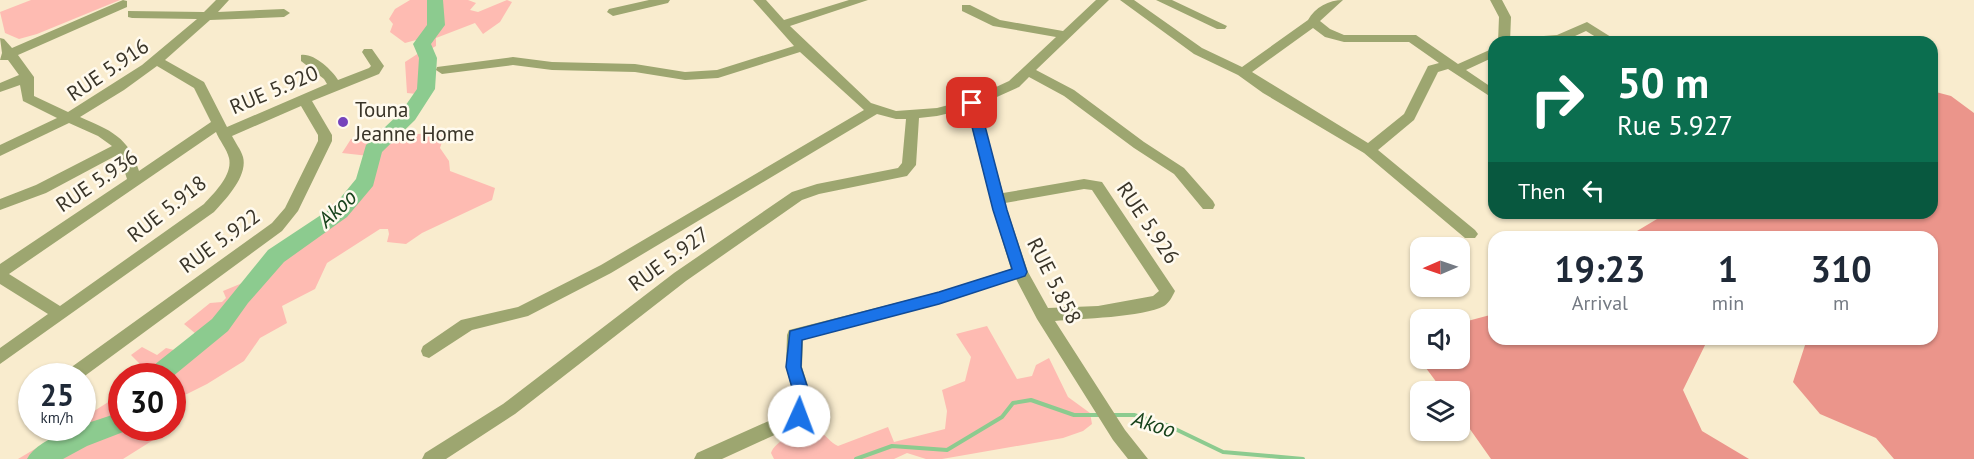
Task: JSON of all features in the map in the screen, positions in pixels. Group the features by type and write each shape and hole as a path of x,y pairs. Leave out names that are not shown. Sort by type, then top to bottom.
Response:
{"street":[{"name":"RUE 5.916","path":"0,151 68,119 158,61 223,0"},
{"path":"613,12 664,0"},
{"path":"759,0 802,47 874,110 896,115 972,103 1014,84 1103,0"},
{"path":"781,25 862,0"},
{"path":"1126,0 1198,51 1243,72 1268,90 1369,150 1470,234"},
{"path":"1162,0 1221,26"},
{"path":"1243,72 1314,22 1337,0"},
{"path":"1496,0 1505,17 1504,36"},
{"path":"5,56 123,3"},
{"path":"966,8 996,23 1068,35"},
{"path":"132,14 207,16 284,13"},
{"path":"1314,22 1339,38 1413,38 1488,91"},
{"path":"1565,36 1587,26 1603,36"},
{"path":"0,42 5,56 27,77 28,98 112,138 122,147 135,181"},
{"path":"442,70 513,61 552,66 635,68 685,76 718,74 802,47"},
{"path":"335,86 374,71 378,66 368,52"},
{"path":"1369,150 1409,117 1433,69 1453,67 1488,54"},
{"name":"RUE 5.920","path":"221,129 305,101 335,86 329,76 306,58"},
{"name":"RUE 5.918","path":"0,357 218,199 236,167 236,158 199,85 158,61"},
{"path":"1029,72 1069,93 1139,145 1179,171 1208,205"},
{"path":"0,88 27,77"},
{"name":"RUE 5.922","path":"90,363 286,219 325,141 325,135 305,101"},
{"name":"RUE 5.858","path":"972,103 997,199 1020,272 1043,315 1134,457"},
{"path":"429,351 467,325 522,312 606,269 874,110"},
{"name":"RUE 5.927","path":"431,459 509,409 680,277 797,196 818,189 902,172 909,165 913,114"},
{"name":"RUE 5.936","path":"0,274 135,181 221,129"},
{"path":"0,205 41,189 122,147"},
{"name":"RUE 5.926","path":"997,199 1084,184 1097,186 1167,291 1164,297 1157,302 1098,312 1043,315"},
{"path":"703,459 799,416 803,398 794,367 795,336 939,298 1020,272"},
{"path":"0,274 61,315"}],"shaded area":[{"path":"31,0 120,0 37,34 19,39 5,33 0,12"},
{"path":"410,0 468,0 476,3 470,10 478,12 507,0 512,2 500,22 483,34 475,23 436,38 436,46 427,51 432,71 428,90 404,125 397,126 391,135 445,133 440,148 449,161 450,171 495,188 492,200 422,233 406,244 387,242 388,229 380,229 327,263 315,289 282,306 287,323 260,338 244,361 186,394 186,363 139,363 131,355 142,347 157,355 166,348 178,351 196,334 184,324 210,303 222,302 226,298 223,291 240,284 257,272 282,245 334,209 332,204 343,201 353,192 349,189 354,183 362,183 369,156 342,153 351,139 375,134 391,127 403,115 417,94 407,93 405,62 422,51 416,40 405,43 390,32 393,24 389,19 395,9"},
{"path":"1938,93 1951,96 1974,113 1974,459 1894,459 1876,438 1820,414 1793,382 1805,345 1938,345 1938,231 1637,231 1657,219 1938,219"},
{"path":"1488,316 1488,345 1705,345 1683,390 1702,431 1749,459 1491,459 1470,429 1470,381 1436,381 1427,369 1470,369 1470,320"},
{"path":"987,326 1017,379 1032,376 1036,365 1049,358 1068,397 1090,413 1092,424 1083,431 1063,438 942,459 926,459 907,453 894,459 774,459 771,453 778,443 806,430 818,431 838,446 888,427 894,442 945,429 947,411 942,390 965,381 971,357 956,334"},
{"path":"108,402 108,441 152,441 123,459 18,459 48,441 96,441 96,410"}],"waterway":[{"name":"Akoo","path":"173,363 220,325 240,297 276,256 300,237 340,212 366,181 373,150 408,116 426,89 428,58 422,44 436,25 435,0"},
{"path":"856,459 892,446 947,450 1002,417 1013,403 1031,400 1074,415 1100,415"},
{"name":"Akoo","path":"1111,415 1134,415 1169,426 1223,452 1303,459"},
{"name":"Akoo","path":"40,459 78,438 108,427"}],"place":[{"name":"Touna Jeanne Home","path":"343,122"}],"route":[{"path":"799,416 803,398 795,375 793,340 801,332 939,298 1020,272 1000,210 972,103"}]}
